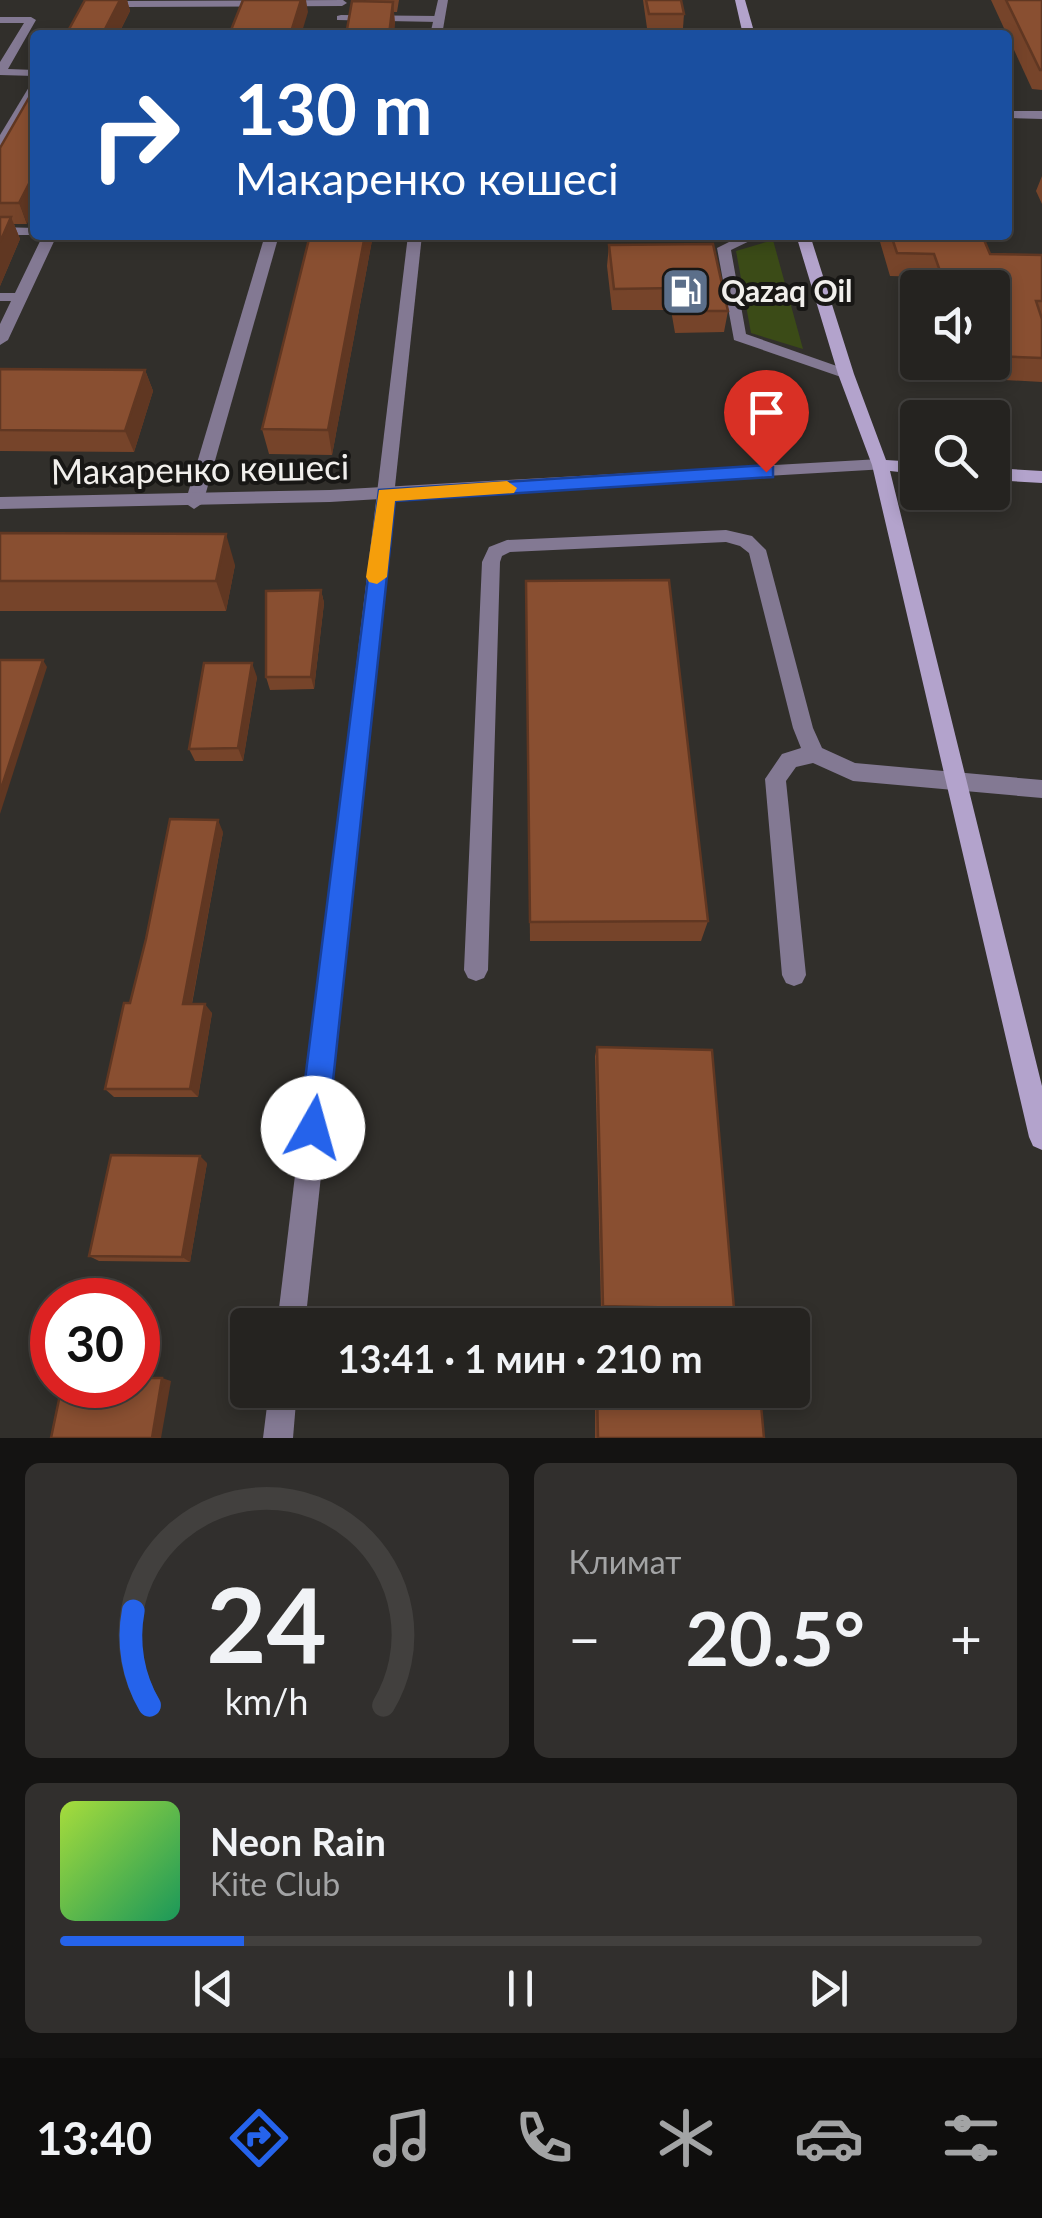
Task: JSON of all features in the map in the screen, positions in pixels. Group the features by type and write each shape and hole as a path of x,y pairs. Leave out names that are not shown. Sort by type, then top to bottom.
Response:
{"main road":[{"path":"740,0 748,30"},
{"path":"805,240 846,374 880,465 1042,1137"},
{"path":"880,465 900,467"},
{"path":"1010,475 1042,477"}],"street":[{"path":"437,30 443,0"},
{"path":"125,4 342,1 336,30"},
{"path":"341,18 438,20"},
{"path":"0,20 30,20 0,72 30,73"},
{"path":"0,145 30,95"},
{"path":"1012,115 1042,116"},
{"path":"0,232 30,232"},
{"path":"0,340 48,240"},
{"path":"194,503 271,240"},
{"path":"292,1308 413,240"},
{"path":"743,240 724,248 739,337 846,374"},
{"path":"0,297 20,297"},
{"name":"Макаренко көшесі","path":"0,503 194,503 386,495 880,465"},
{"path":"476,970 491,562 495,552 507,546 726,536 746,541 757,550 803,728 814,754"},
{"path":"794,975 775,779 789,760 814,754 853,772 1042,790"},
{"path":"278,1438 281,1408"}],"green space":[{"path":"773,240 803,349 751,333 736,251"}],"building":[{"path":"85,0 120,0 105,30 69,30"},
{"path":"243,0 301,0 292,30 231,30"},
{"path":"646,0 681,0 684,14 649,14"},
{"path":"1006,0 1042,0 1042,70 1040,70"},
{"path":"352,1 393,2 390,30 347,30"},
{"path":"30,96 30,182 19,203 0,203 0,148"},
{"path":"0,217 11,217 0,242"},
{"path":"309,240 364,240 328,430 262,429"},
{"path":"893,240 984,240 990,254 1042,255 1042,301 1036,301 1042,319 1042,358 1010,357 1010,270 940,270 934,254 897,253"},
{"path":"713,244 728,311 678,311 674,288 614,289 609,245"},
{"path":"0,369 145,370 125,431 0,430"},
{"path":"0,533 226,534 216,581 0,581"},
{"path":"669,580 708,921 530,922 526,581"},
{"path":"321,590 311,677 266,677 266,591"},
{"path":"0,660 43,660 0,792"},
{"path":"204,663 252,663 238,748 189,749"},
{"path":"170,819 218,820 183,1004 205,1004 190,1089 105,1089 124,1003 130,1003 146,939"},
{"path":"597,1047 712,1050 734,1308 603,1306"},
{"path":"111,1155 200,1156 182,1257 89,1256"},
{"path":"57,1408 157,1408 152,1438 51,1438"},
{"path":"597,1408 761,1408 764,1438 598,1438"}],"slow traffic":[{"path":"377,577 386,495 507,488"}],"place":[{"name":"Qazaq Oil","path":"686,292"}],"route":[{"path":"313,1128 386,495 766,472"}]}
